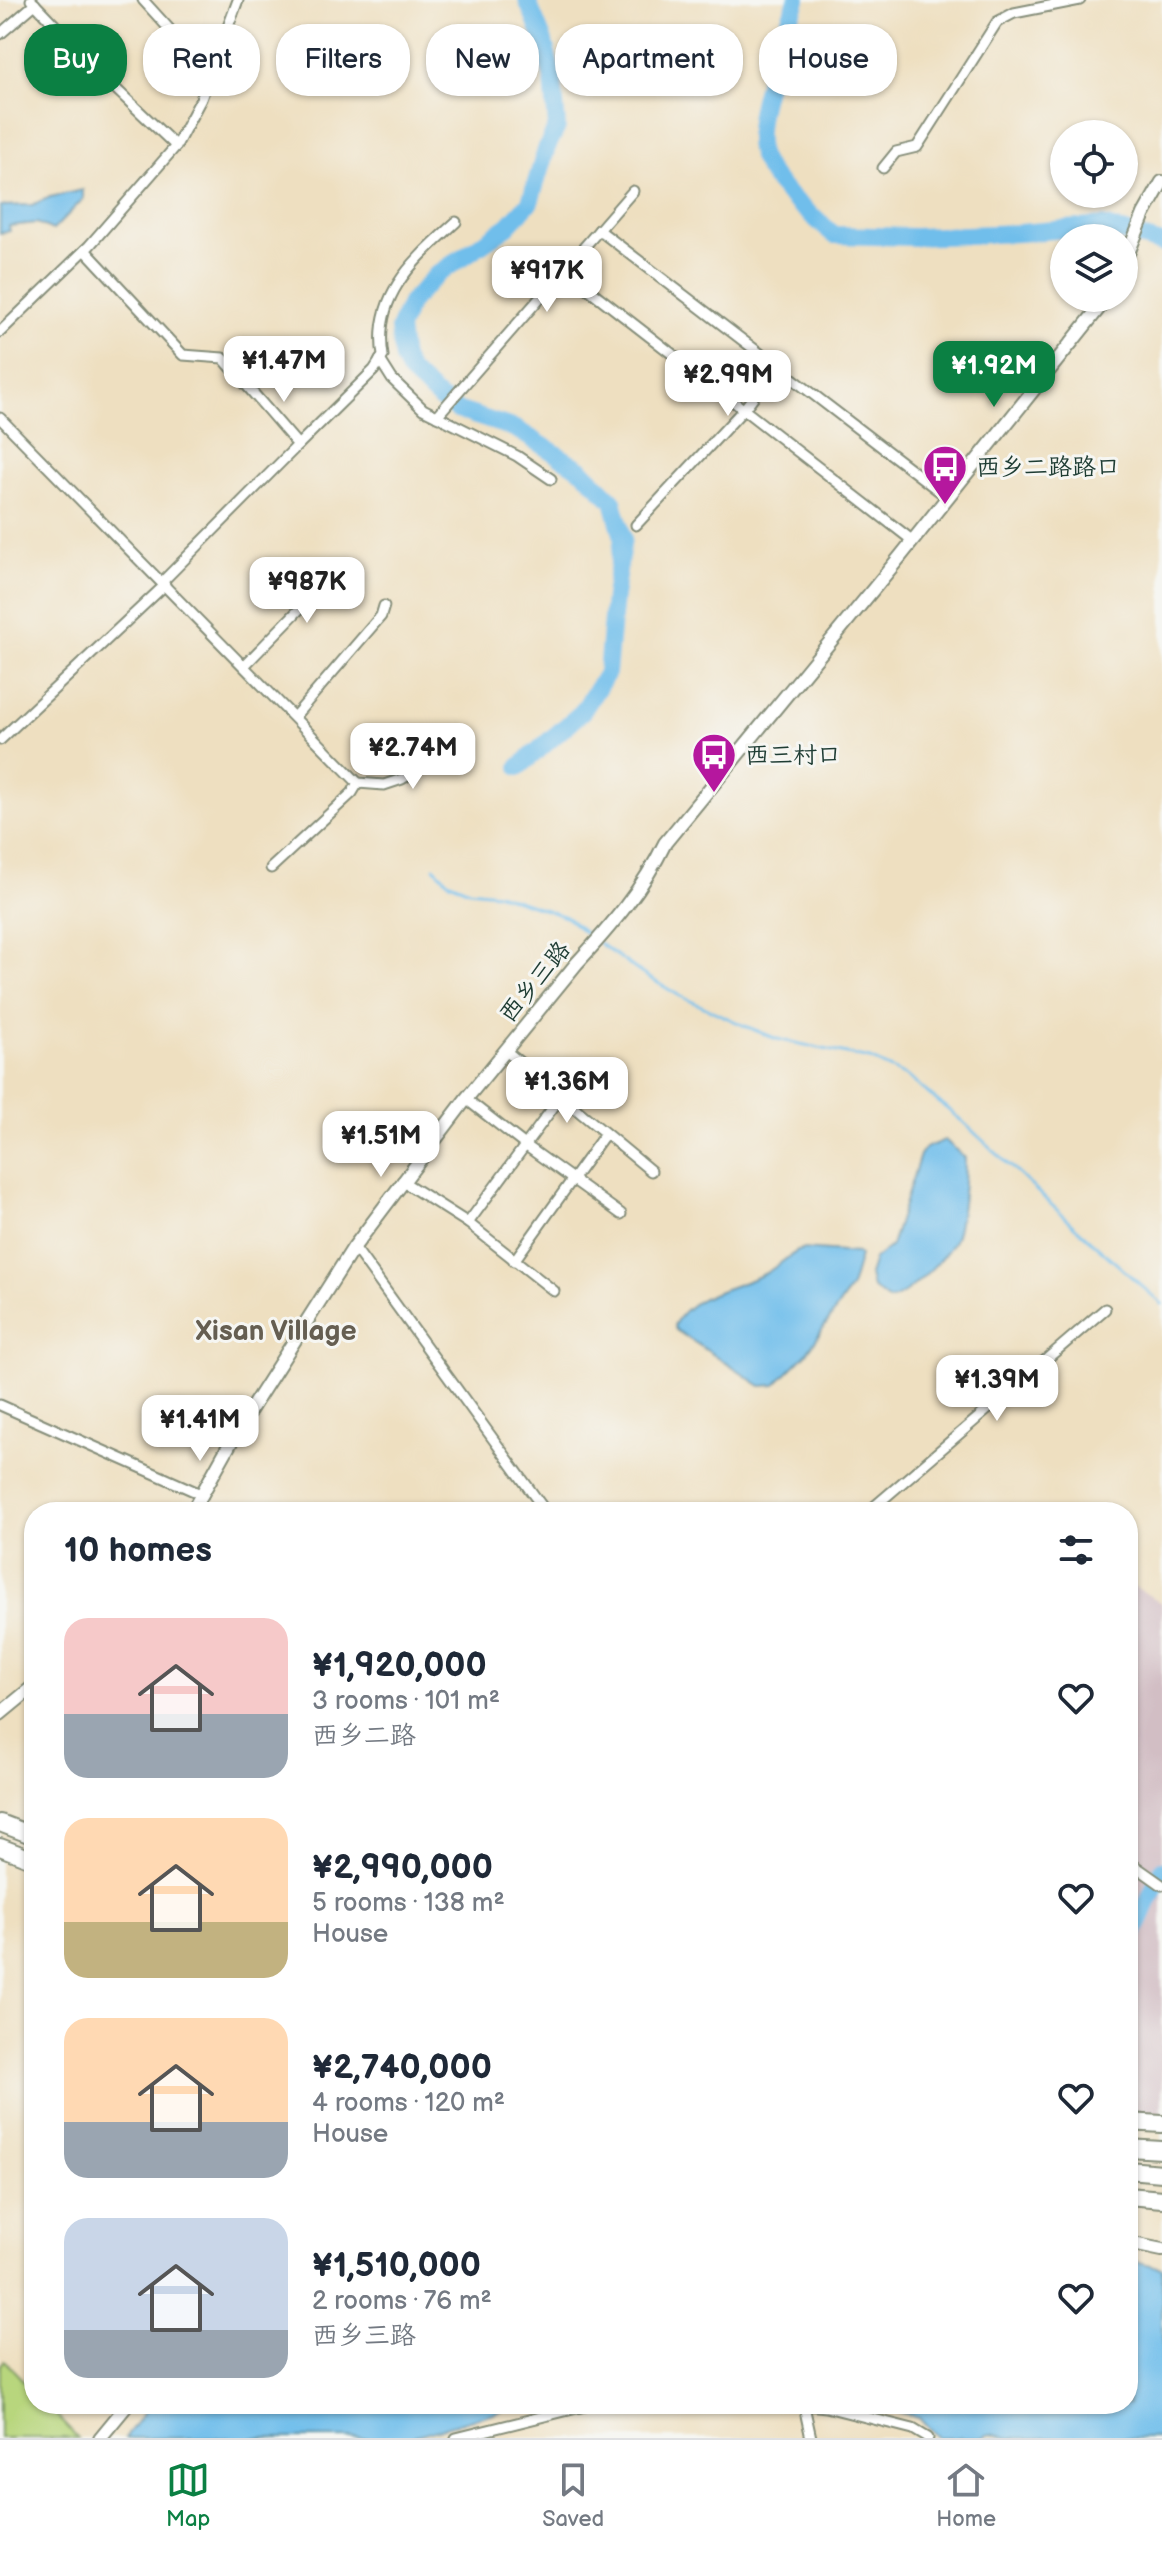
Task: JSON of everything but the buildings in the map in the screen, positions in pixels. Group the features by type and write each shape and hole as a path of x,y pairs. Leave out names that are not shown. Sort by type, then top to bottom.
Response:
{"highway":[{"path":"0,1823 24,1832"},
{"path":"0,1847 24,1856"},
{"path":"1138,2123 1160,2124"},
{"path":"1138,2149 1162,2150"},
{"path":"1138,2171 1162,2173"},
{"path":"1138,2197 1158,2199"}],"street":[{"path":"143,0 165,24"},
{"path":"229,24 238,0"},
{"path":"883,168 896,152 917,147 997,22 1014,13 1080,0"},
{"path":"0,34 33,2 117,90 176,146"},
{"path":"0,332 85,250 176,146 202,96"},
{"path":"1138,229 1162,182"},
{"path":"437,416 633,191"},
{"path":"0,740 164,583 350,395 383,356 380,337 384,311 404,274 456,222"},
{"path":"599,230 947,497"},
{"path":"85,250 183,355 223,358 298,445"},
{"path":"564,270 913,541"},
{"path":"0,312 10,322"},
{"name":"西乡三路","path":"198,1502 237,1431 354,1247 402,1181 577,963 607,931 649,875 665,843 1096,312"},
{"path":"380,360 392,379 423,409 517,456 551,479"},
{"path":"636,525 744,409 777,366"},
{"path":"0,418 358,783 384,785 402,779 453,747"},
{"path":"244,666 319,589 334,593 350,576"},
{"path":"294,717 381,616 384,606"},
{"path":"271,868 352,793 358,783"},
{"path":"506,1051 651,1171"},
{"path":"468,1223 560,1098"},
{"path":"466,1099 621,1214"},
{"path":"514,1261 605,1134"},
{"path":"402,1181 468,1223 554,1291"},
{"path":"354,1247 539,1502"},
{"path":"880,1502 1105,1309"},
{"path":"0,1405 203,1495"},
{"path":"0,1714 24,1694"},
{"path":"1138,1869 1162,1885"},
{"path":"1138,2245 1162,2250"},
{"path":"99,2438 121,2414"},
{"path":"456,2438 553,2414"},
{"path":"804,2414 811,2438"},
{"path":"854,2414 913,2429 928,2438"}],"shaded area":[{"path":"1138,1589 1162,1603 1162,2116 1138,2114"}],"green space":[{"path":"4,2360 24,2381 24,2414 55,2414 78,2438 0,2438 0,2365"}],"water":[{"path":"83,190 83,199 53,230 37,223 9,226 10,231 0,233 0,206 32,205 50,197"},
{"path":"945,1140 965,1158 963,1198 955,1238 926,1275 896,1298 888,1300 872,1288 869,1275 874,1259 891,1246 920,1155 925,1148"},
{"path":"802,1249 857,1253 860,1256 851,1287 806,1354 775,1385 761,1386 676,1330 674,1325 692,1305 766,1273"},
{"path":"1138,2262 1162,2268 1162,2438 1010,2438 990,2434 980,2438 938,2438 919,2417 906,2414 1138,2414"},
{"path":"143,2414 490,2414 407,2438 125,2438"}],"waterway":[{"path":"519,767 582,712 607,673 623,538 613,501 582,470 516,429 457,410 440,399 410,372 403,359 399,329 410,303 435,276 508,226 530,202 547,147 557,127 553,80 544,42 527,0"},
{"path":"797,0 768,80 758,124 758,143 762,159 776,181 834,235 914,237 1103,226 1162,244"},
{"path":"434,867 448,881 469,890 497,893 566,917 593,939"},
{"path":"599,943 680,996 745,1026 777,1039 870,1059 908,1077 962,1121 1162,1304"},
{"path":"1138,1924 1162,1870"}],"place":[{"name":"西乡二路路口","path":"945,506"},
{"name":"西三村口","path":"714,794"}],"district":[{"name":"Xisan Village","path":"276,1331"}]}
